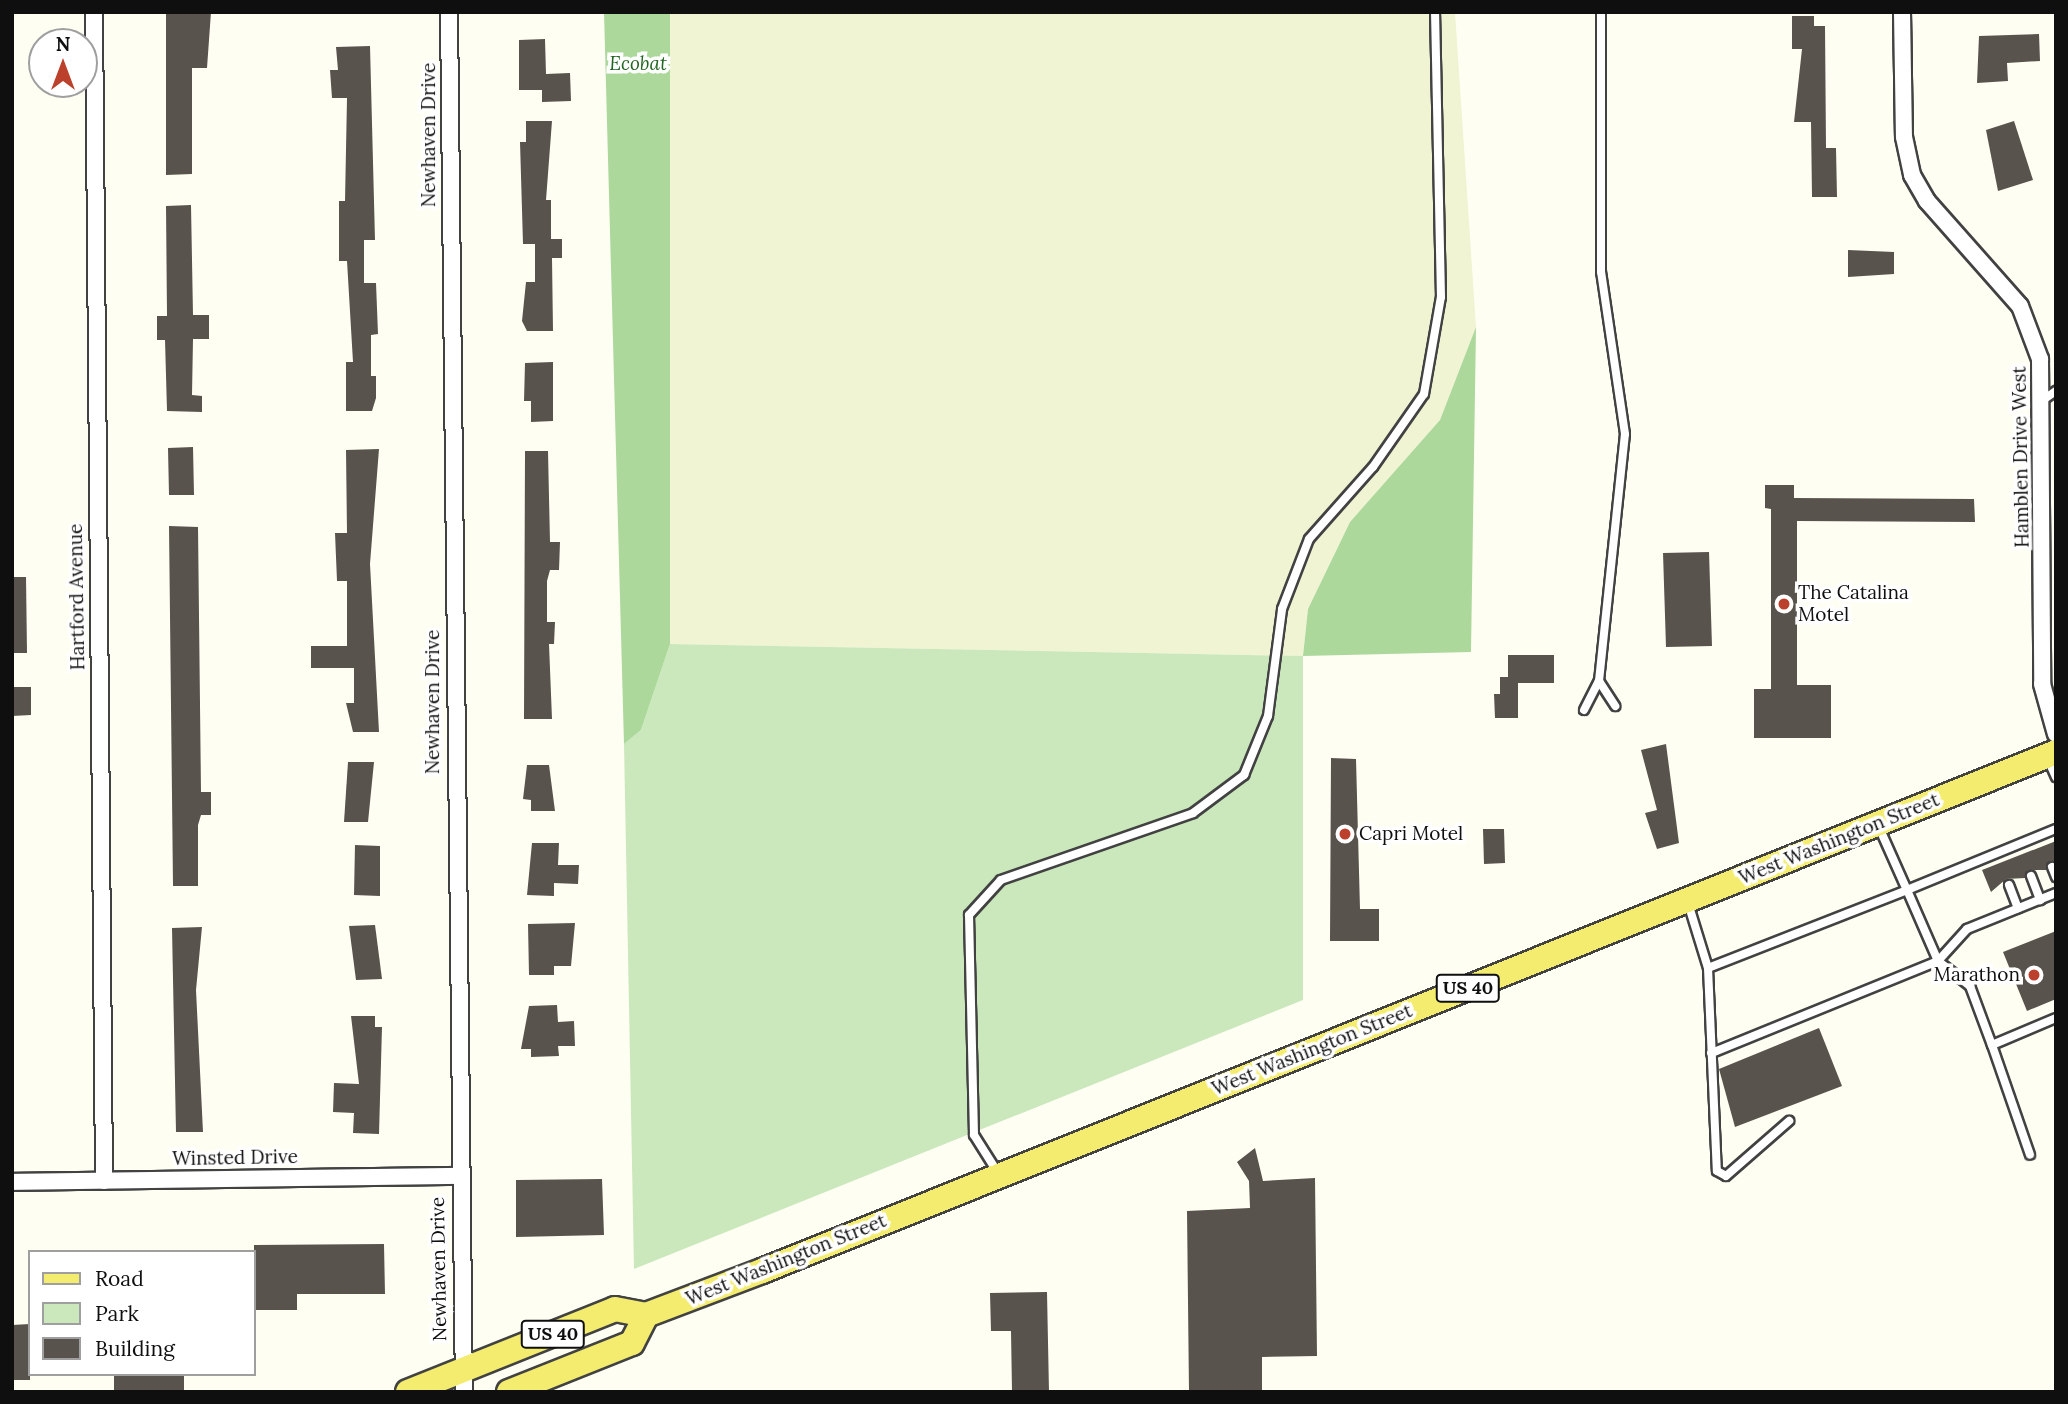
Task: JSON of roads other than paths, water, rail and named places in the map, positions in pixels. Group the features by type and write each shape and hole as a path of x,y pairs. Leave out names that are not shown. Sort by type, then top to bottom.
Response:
{"main road":[{"name":"West Washington Street","path":"408,1392 463,1381 615,1309 646,1315 2053,755"},
{"name":"US 40","path":"509,1392 632,1343 646,1315"}],"street":[{"name":"Hartford Avenue","path":"94,12 104,1181"},
{"name":"Newhaven Drive","path":"449,12 458,1176 463,1381"},
{"name":"Hamblen Drive West","path":"1902,12 1904,137 1912,175 1927,201 2020,306 2038,350 2049,395 2042,684 2053,755"},
{"name":"Winsted Drive","path":"12,1182 458,1176"}],"lane":[{"path":"1000,1175 974,1135 969,915 1002,880 1193,813 1244,775 1268,716 1282,609 1309,539 1373,467 1424,394 1441,297 1435,12"},
{"path":"1584,710 1599,681 1625,434 1601,272 1601,12"},
{"path":"1599,681 1615,706"},
{"path":"1877,824 1938,961 1970,986 2030,1155"},
{"path":"1708,968 1907,890 1998,858 2019,844 2056,829"},
{"path":"2040,835 2043,845"},
{"path":"2019,844 2023,854"},
{"path":"2052,867 2056,877"},
{"path":"2031,876 2040,900"},
{"path":"2009,885 2018,908"},
{"path":"1711,1053 1938,961 1967,929 2056,893"},
{"path":"1687,900 1708,968 1717,1171 1726,1176 1789,1121"},
{"path":"1992,1045 2056,1018"}],"place":[{"name":"The Catalina Motel","path":"1784,604"},
{"name":"Capri Motel","path":"1345,834"},
{"name":"Marathon","path":"2034,975"}],"park label":[{"name":"Ecobat","path":"638,64"}]}
